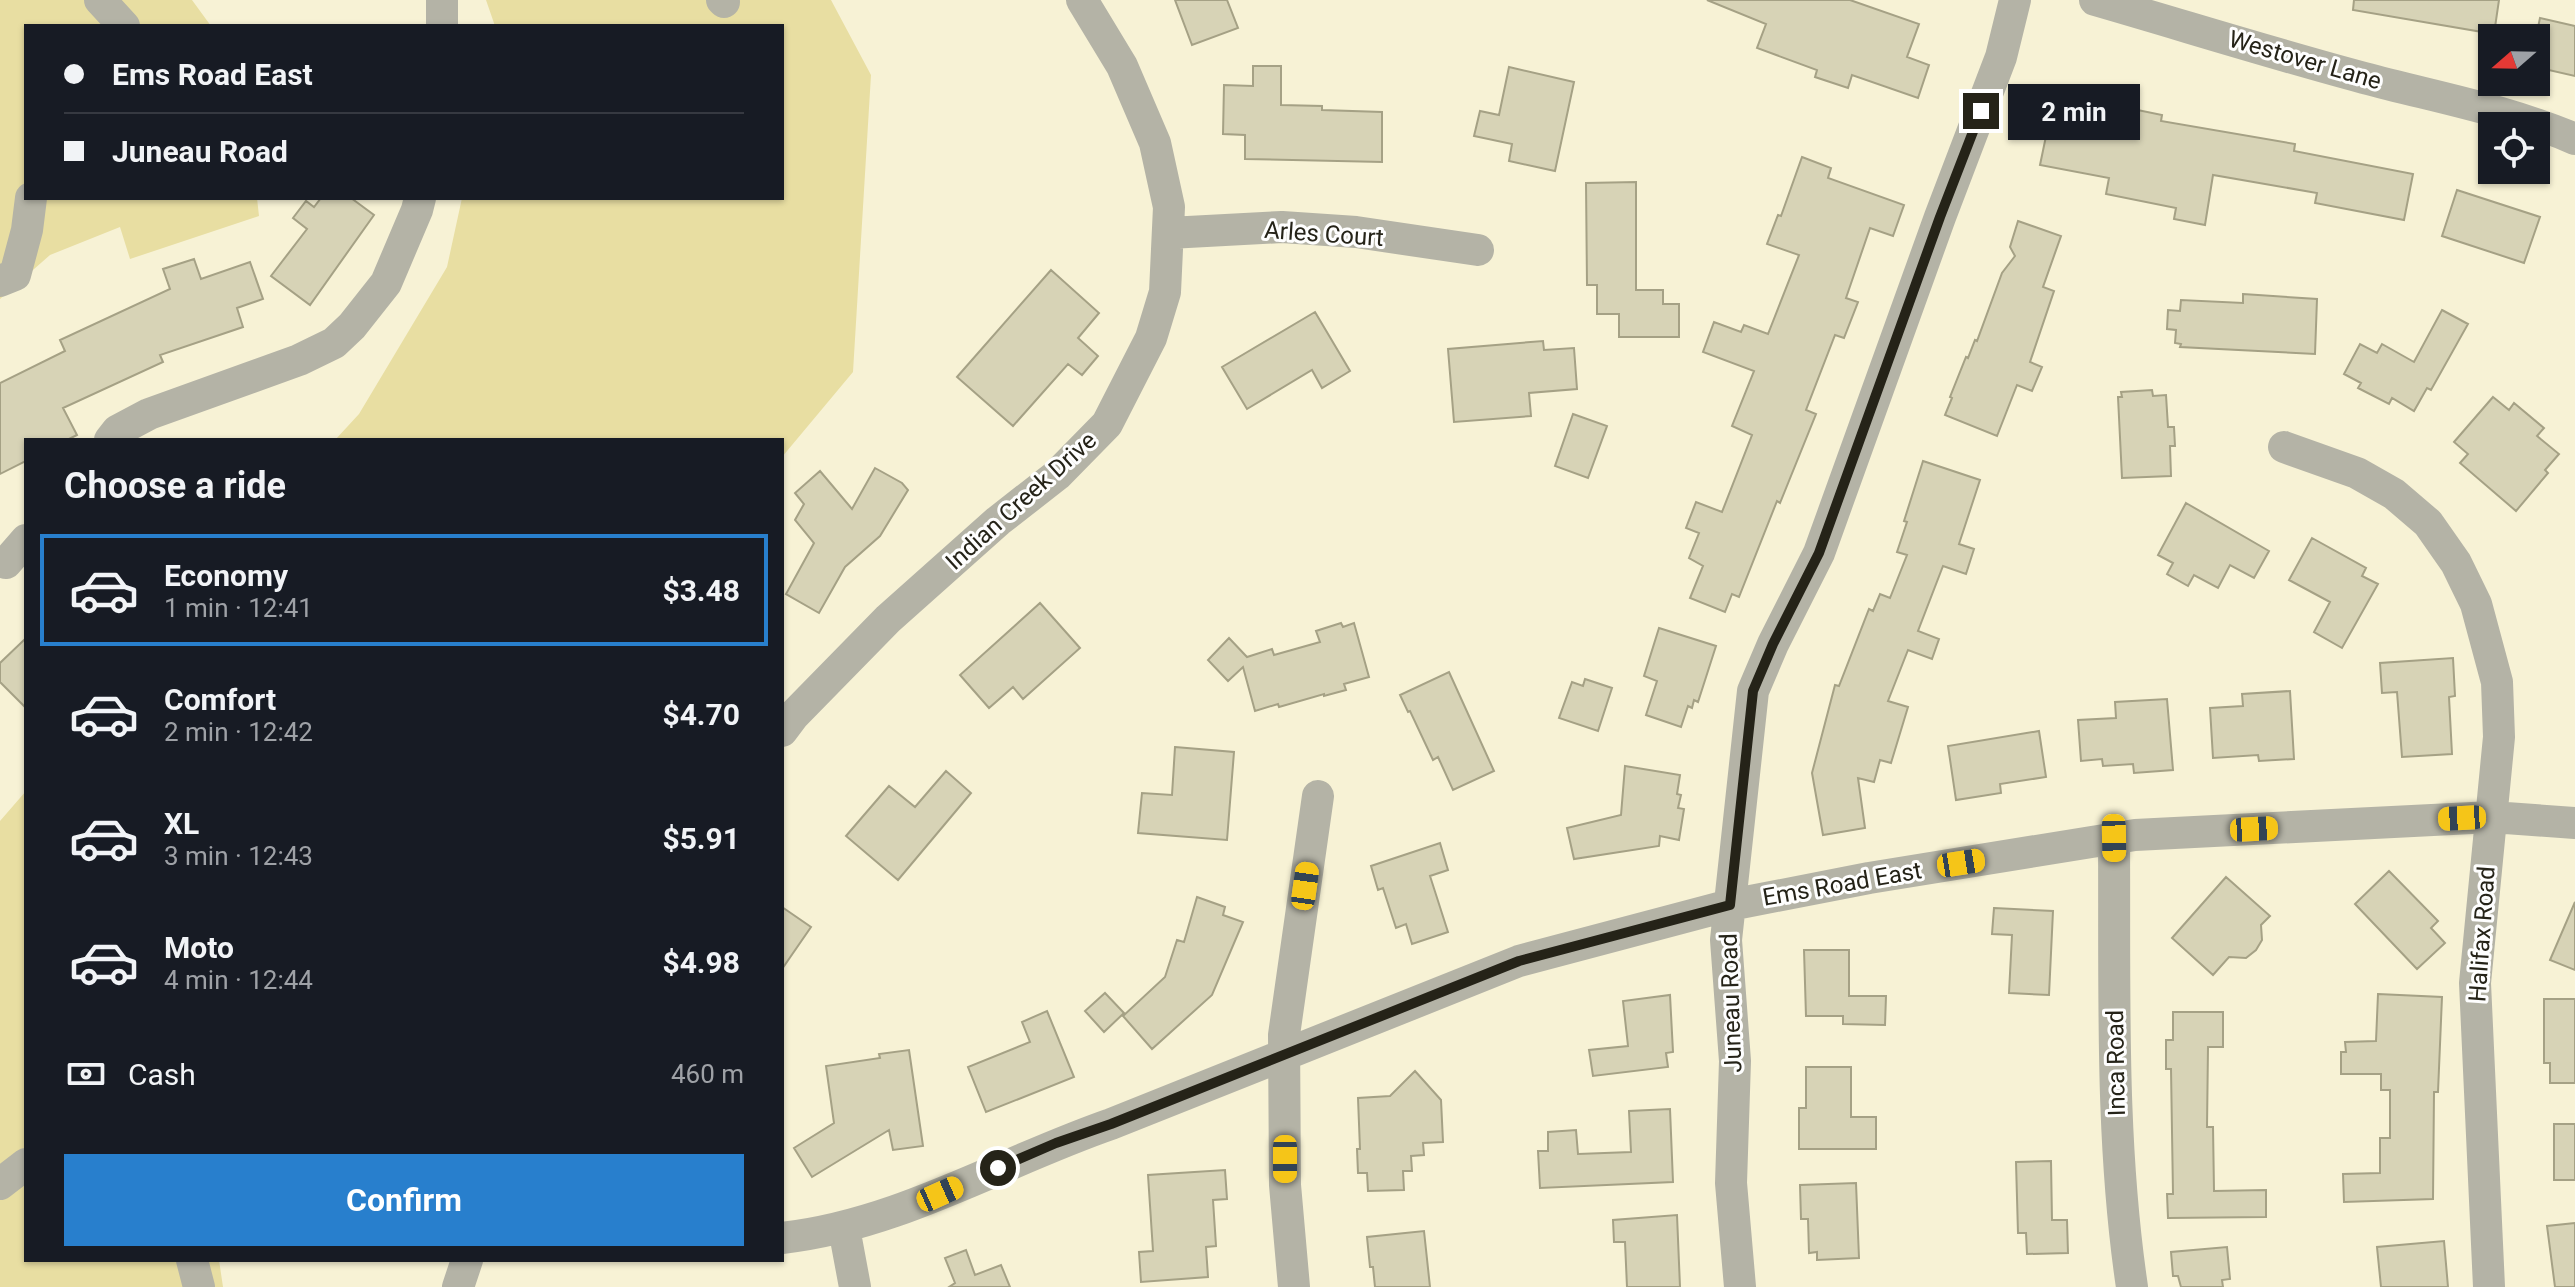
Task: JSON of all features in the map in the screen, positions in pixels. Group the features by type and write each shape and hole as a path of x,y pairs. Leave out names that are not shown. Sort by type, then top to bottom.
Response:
{"street":[{"path":"100,0 122,24"},
{"path":"442,0 442,24"},
{"name":"Indian Creek Drive","path":"784,728 888,619 998,521 1057,475 1107,424 1151,338 1165,292 1169,207 1155,143 1122,66 1082,0"},
{"name":"Juneau Road","path":"1740,1287 1731,1183 1735,1061 1726,940 1753,691 1819,553 2001,57 2015,0"},
{"name":"Westover Lane","path":"2095,0 2550,128 2575,139"},
{"path":"0,281 15,275 27,230 31,200"},
{"path":"112,438 117,431 149,414 299,360 334,343 352,326 386,283 420,200"},
{"name":"Arles Court","path":"1169,233 1282,227 1356,232 1478,250"},
{"name":"Halifax Road","path":"2284,447 2357,473 2394,494 2428,523 2456,563 2476,604 2497,682 2499,737 2475,983 2489,1287"},
{"path":"1294,1287 1285,1185 1284,1035 1318,796"},
{"name":"Ems Road East","path":"784,1238 844,1228 911,1207 1056,1143 1111,1124 1519,961 1730,905 1869,878 2135,835 2492,817 2575,823"},
{"name":"Inca Road","path":"2114,838 2116,1120 2122,1223 2132,1287"},
{"path":"0,1184 24,1166"},
{"path":"844,1228 855,1287"},
{"path":"193,1262 199,1287"},
{"path":"458,1287 466,1262"}],"shaded area":[{"path":"0,0 192,0 210,24 24,24 24,200 257,200 259,216 130,259 120,227 50,255 0,299"},
{"path":"486,0 831,0 871,75 853,372 784,455 784,438 337,438 359,414 447,267 462,200 784,200 784,24 494,24"},
{"path":"24,793 24,1262 219,1262 223,1287 0,1287 0,821"}],"building":[{"path":"1175,0 1227,0 1238,28 1192,45"},
{"path":"1707,0 1850,0 1919,24 1907,57 1929,65 1918,98 1852,75 1848,88 1815,77 1817,70 1757,48 1766,24"},
{"path":"2354,0 2499,0 2495,24 2478,24 2478,31 2353,10"},
{"path":"2540,18 2575,26 2575,76 2550,70 2550,24 2539,24"},
{"path":"1253,66 1281,66 1281,105 1382,112 1382,162 1245,159 1245,135 1223,134 1224,85 1253,86"},
{"path":"1509,67 1574,82 1555,171 1509,161 1512,144 1474,136 1480,111 1499,115"},
{"path":"2055,93 2162,115 2161,121 2295,144 2294,151 2413,174 2404,220 2315,203 2317,193 2213,175 2205,225 2174,219 2176,208 2106,194 2109,178 2040,165"},
{"path":"1802,157 1831,168 1828,178 1904,205 1893,236 1870,228 1846,298 1858,302 1844,338 1835,335 1806,410 1816,414 1739,597 1732,594 1725,612 1690,598 1703,566 1689,558 1699,533 1686,528 1696,502 1722,512 1752,435 1732,426 1754,371 1703,352 1714,322 1741,332 1744,325 1768,334 1799,255 1767,244 1778,215 1781,216"},
{"path":"1636,182 1636,290 1663,290 1663,304 1679,304 1679,337 1619,337 1619,314 1597,314 1597,285 1587,285 1586,183"},
{"path":"2457,190 2540,217 2524,263 2442,236"},
{"path":"319,200 354,200 374,215 310,305 271,276 307,229 293,218 306,201 314,207"},
{"path":"2018,221 2061,236 2043,287 2054,291 2030,362 2042,367 2032,391 2017,385 1997,436 1945,415 2002,273 2015,256 2010,247"},
{"path":"194,259 201,279 250,262 263,299 237,308 243,327 160,355 163,362 63,408 77,435 71,438 24,438 24,462 0,474 0,383 65,351 60,340 170,289 163,269"},
{"path":"1051,270 1099,313 1078,338 1098,356 1082,375 1068,364 1013,426 957,377"},
{"path":"2243,294 2317,299 2315,354 2180,347 2181,344 2175,343 2176,330 2167,329 2168,310 2180,311 2181,300 2243,303"},
{"path":"2442,310 2468,324 2431,390 2427,388 2414,411 2392,398 2389,404 2358,388 2361,383 2344,374 2360,344 2377,353 2382,344 2414,362"},
{"path":"1315,312 1350,371 1322,388 1312,370 1247,409 1222,367"},
{"path":"1543,341 1544,350 1574,348 1577,389 1529,393 1531,416 1454,422 1448,349"},
{"path":"2152,390 2153,396 2166,395 2168,427 2174,427 2175,446 2170,446 2171,476 2122,478 2118,397 2122,397 2121,392"},
{"path":"2493,397 2509,410 2514,403 2544,428 2537,436 2559,454 2545,470 2548,473 2516,511 2460,463 2468,454 2454,442"},
{"path":"1573,414 1607,426 1588,478 1555,466"},
{"path":"1923,461 1980,480 1959,544 1974,549 1966,574 1943,566 1918,631 1939,639 1932,659 1908,650 1888,701 1908,707 1891,763 1880,760 1874,782 1858,778 1865,828 1823,835 1812,773 1835,685 1839,686 1869,609 1873,611 1880,594 1890,598 1907,555 1897,552"},
{"path":"875,468 902,483 908,490 880,536 845,567 819,613 786,594 814,543 795,520 804,504 795,493 820,471 852,509"},
{"path":"2186,503 2269,551 2254,578 2230,565 2218,588 2194,575 2188,586 2167,574 2173,563 2158,555"},
{"path":"2312,538 2366,568 2362,576 2378,584 2342,648 2314,632 2330,602 2289,580"},
{"path":"1040,603 1080,648 1023,699 1013,687 989,708 960,675"},
{"path":"1341,623 1343,627 1354,623 1369,677 1344,684 1346,690 1255,711 1243,667 1228,681 1208,660 1229,638 1247,657 1272,649 1274,655 1320,642 1316,631"},
{"path":"1659,628 1716,646 1698,702 1694,700 1692,708 1688,706 1681,727 1646,715 1657,681 1644,676"},
{"path":"24,640 24,706 0,682 0,663"},
{"path":"2453,658 2455,696 2449,697 2452,754 2402,757 2397,692 2382,693 2380,663"},
{"path":"1449,672 1494,771 1453,790 1438,757 1433,760 1400,695"},
{"path":"1585,679 1612,688 1598,731 1559,718 1572,682 1583,686"},
{"path":"2290,691 2294,759 2259,761 2258,755 2213,758 2210,708 2243,706 2242,694"},
{"path":"2167,699 2173,770 2134,773 2133,764 2103,766 2102,759 2081,761 2078,720 2116,718 2115,702"},
{"path":"2039,731 2046,777 2000,784 2001,793 1956,800 1948,746"},
{"path":"1175,747 1234,752 1227,840 1138,833 1142,793 1172,795"},
{"path":"1625,766 1680,775 1678,808 1684,809 1679,840 1660,836 1659,846 1574,859 1567,828 1621,815"},
{"path":"946,771 971,793 898,880 846,836 889,786 915,807"},
{"path":"1440,843 1448,870 1430,876 1448,932 1412,944 1406,924 1396,928 1383,888 1378,890 1371,866"},
{"path":"2389,871 2438,921 2431,928 2445,943 2417,969 2355,904"},
{"path":"2226,877 2270,916 2261,925 2262,940 2256,950 2246,958 2229,957 2213,975 2172,938"},
{"path":"1197,897 1225,907 1223,915 1243,922 1212,995 1152,1049 1123,1016 1165,977 1177,940 1184,942"},
{"path":"2575,902 2575,970 2550,960"},
{"path":"784,908 811,927 784,966"},
{"path":"1994,908 2053,911 2049,995 2009,993 2012,935 1992,934"},
{"path":"1804,950 1849,950 1849,996 1886,996 1885,1025 1843,1024 1843,1016 1806,1016"},
{"path":"1105,993 1124,1013 1104,1032 1085,1011"},
{"path":"2378,994 2442,997 2438,1092 2434,1092 2433,1199 2344,1202 2343,1174 2380,1173 2380,1138 2390,1138 2390,1090 2381,1090 2381,1074 2341,1074 2341,1052 2346,1052 2345,1042 2376,1041"},
{"path":"1670,995 1673,1052 1666,1053 1668,1067 1593,1076 1589,1050 1628,1046 1623,1001"},
{"path":"2544,999 2575,999 2575,1083 2550,1083 2550,1063 2544,1063"},
{"path":"1047,1011 1074,1077 986,1112 968,1067 1030,1042 1022,1022"},
{"path":"2173,1012 2223,1012 2223,1047 2208,1047 2207,1127 2213,1127 2214,1191 2266,1190 2266,1217 2168,1218 2167,1194 2173,1194 2171,1069 2166,1069 2166,1040 2173,1040"},
{"path":"909,1050 923,1146 893,1150 889,1130 812,1177 794,1148 834,1123 826,1066"},
{"path":"1806,1067 1851,1067 1851,1117 1876,1117 1876,1149 1799,1149 1799,1108 1806,1108"},
{"path":"1415,1071 1441,1100 1443,1142 1423,1143 1424,1155 1411,1156 1412,1171 1403,1171 1404,1190 1368,1191 1367,1173 1358,1173 1358,1098 1390,1096"},
{"path":"1670,1109 1673,1182 1540,1188 1538,1151 1548,1151 1548,1132 1576,1130 1578,1154 1631,1152 1629,1111"},
{"path":"2554,1124 2575,1124 2575,1180 2554,1180"},
{"path":"2051,1161 2052,1220 2067,1220 2068,1253 2027,1254 2026,1233 2018,1233 2016,1162"},
{"path":"1225,1170 1227,1199 1213,1200 1216,1246 1206,1247 1208,1277 1141,1282 1139,1252 1153,1251 1148,1175"},
{"path":"1856,1183 1859,1258 1817,1260 1817,1252 1809,1253 1808,1219 1801,1219 1800,1185"},
{"path":"1677,1215 1680,1287 1627,1287 1625,1242 1614,1242 1613,1220"},
{"path":"2575,1223 2575,1287 2555,1287 2547,1226"},
{"path":"1424,1231 1430,1287 1375,1287 1367,1237"},
{"path":"2444,1241 2448,1287 2381,1287 2377,1247"},
{"path":"2227,1247 2230,1279 2222,1280 2223,1287 2181,1287 2178,1276 2173,1276 2171,1252"},
{"path":"966,1250 975,1275 1001,1265 1010,1287 949,1287 955,1283 945,1258"}],"route":[{"path":"998,1168 1519,961 1730,905 1753,691 1819,553 1981,111"}]}
